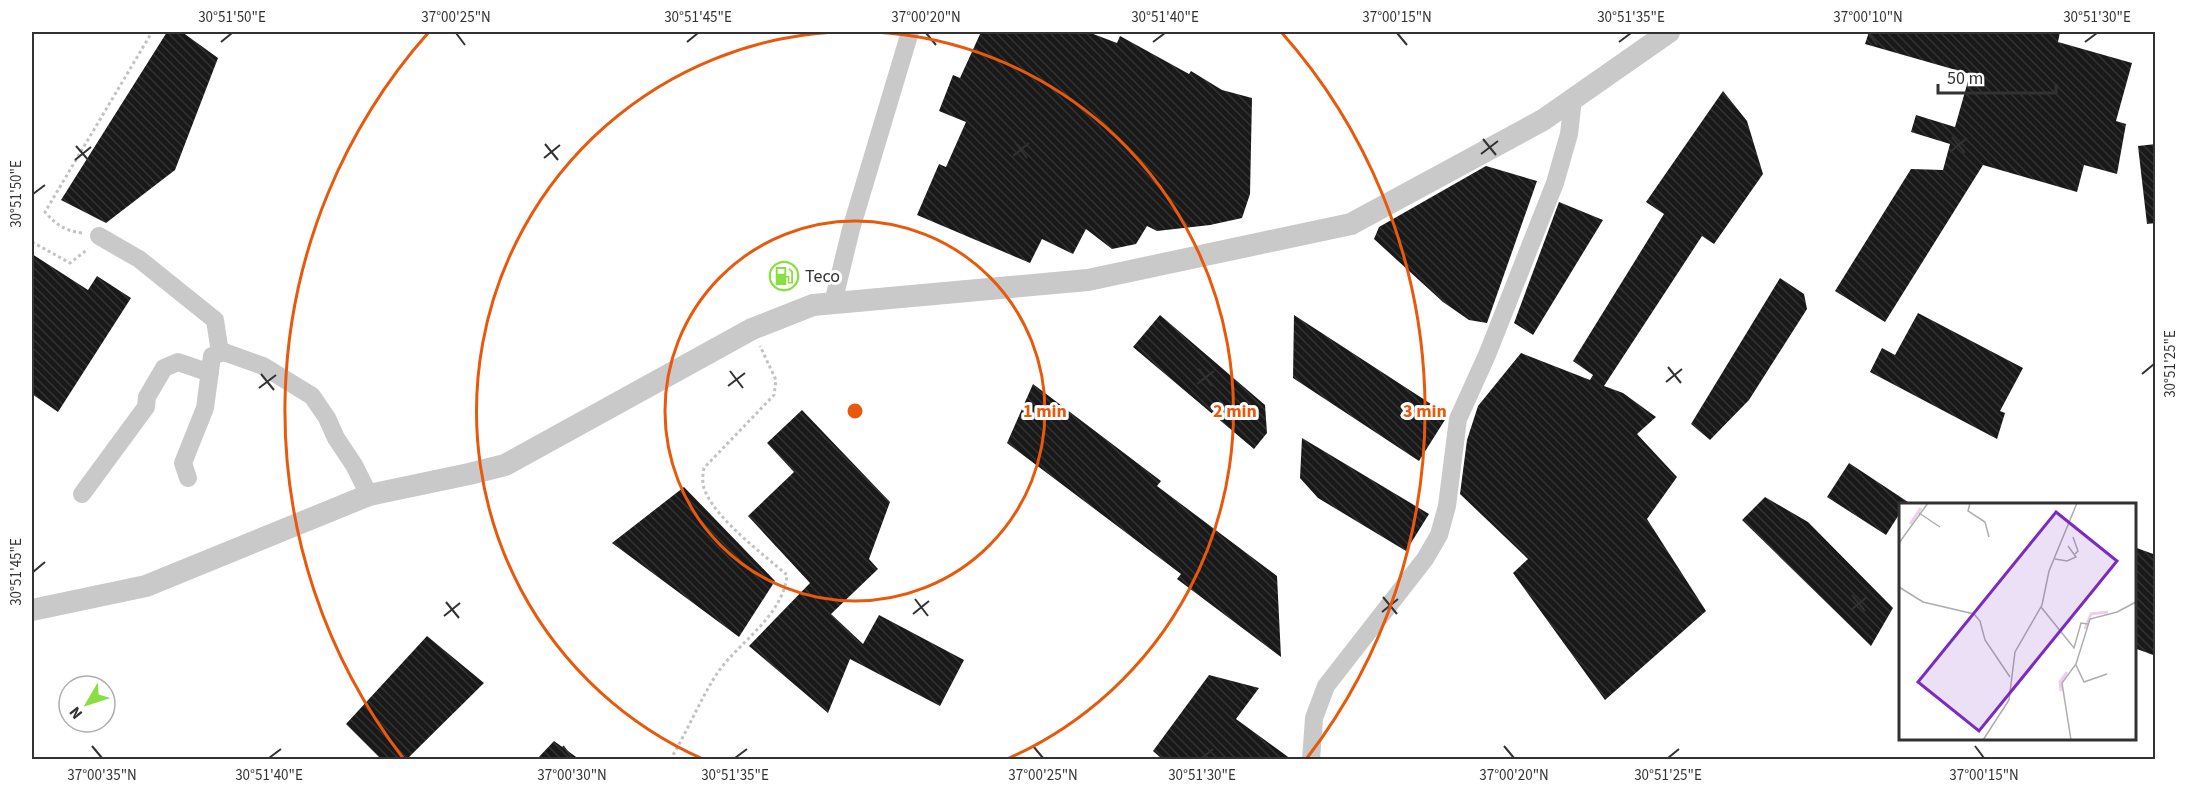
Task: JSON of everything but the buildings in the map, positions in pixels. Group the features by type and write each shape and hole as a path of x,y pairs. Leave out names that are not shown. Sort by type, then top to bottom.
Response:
{"street":[{"path":"833,303 851,229 910,32"},
{"path":"32,610 146,586 369,495 505,465 752,329 813,305 1088,280 1351,224 1543,120 1669,32"},
{"path":"1311,759 1314,718 1326,686 1425,559 1439,535 1447,506 1458,419 1487,355 1555,183 1569,134 1573,99"},
{"path":"99,236 139,259 215,320 220,353"},
{"path":"188,478 183,463 205,408 212,356 224,352 263,366 312,396 327,418 369,495"},
{"path":"82,494 146,407 147,397 164,368 178,362 210,373"}],"path":[{"path":"99,236 66,231 45,212 152,32"},
{"path":"32,242 70,263 99,236"},
{"path":"670,759 717,674 776,606 785,588 787,575 722,516 706,495 702,478 704,468 774,395 776,380 752,329"}],"place":[{"name":"Teco","path":"784,276"}]}
